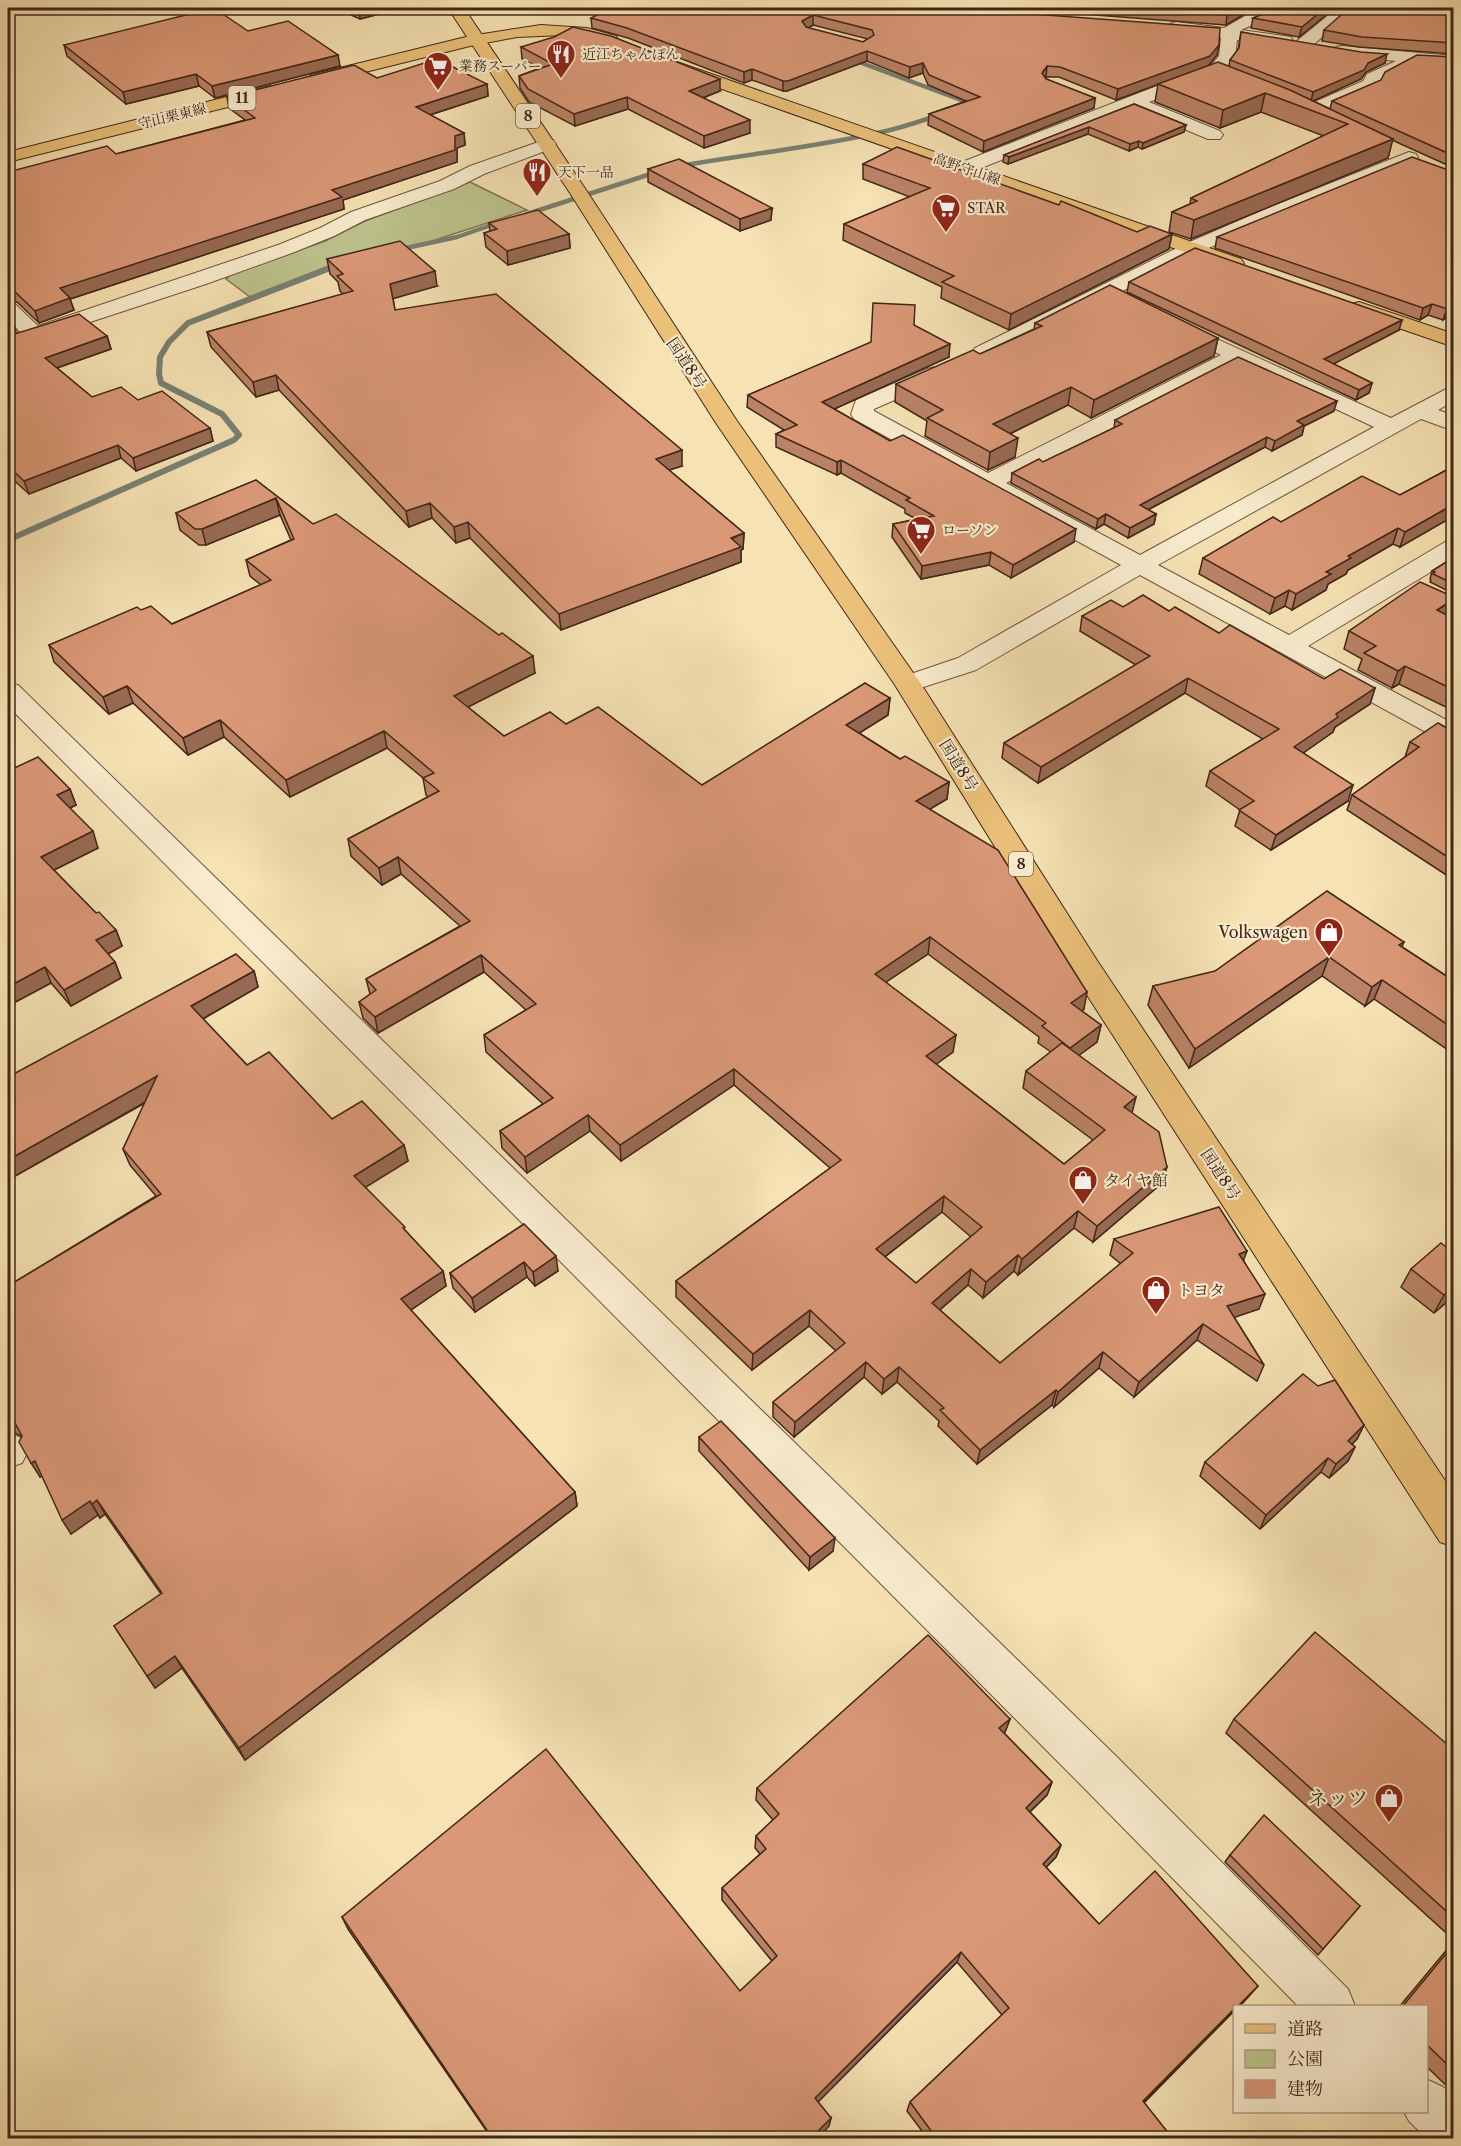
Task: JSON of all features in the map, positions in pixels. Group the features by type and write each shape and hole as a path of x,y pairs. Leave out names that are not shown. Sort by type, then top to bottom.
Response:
{"main road":[{"name":"国道8号","path":"456,8 715,404 908,684 1087,970 1454,1529"},
{"path":"304,82 476,39 534,30 574,31 598,36 630,49"},
{"name":"高野守山線","path":"663,62 1255,271"},
{"name":"守山栗東線","path":"8,157 282,88"},
{"path":"1341,302 1454,341"}],"street":[{"path":"964,168 1135,102 1221,74 1227,57 1230,32 1237,26 1258,17 1269,8"},
{"path":"1304,44 1346,8"},
{"path":"1161,25 1230,32 1359,54 1454,61"},
{"path":"1309,111 1371,84 1373,78 1403,64 1410,58"},
{"path":"1095,100 1117,109"},
{"path":"1135,102 1214,135"},
{"path":"1293,102 1326,119"},
{"path":"8,344 274,253 327,232 358,216 447,185 486,166 547,144"},
{"path":"1382,146 1415,161 1275,212 1192,248 1014,339 864,405 862,414 1454,736"},
{"path":"1105,291 1125,301"},
{"path":"8,308 34,334"},
{"path":"1156,316 1236,356 1391,426"},
{"path":"989,482 1236,356"},
{"path":"908,684 966,664 1454,392"},
{"path":"1420,411 1454,424"},
{"path":"1290,646 1398,579 1454,548"},
{"path":"1398,579 1426,593"},
{"path":"8,691 1102,1774 1329,2005"},
{"path":"1428,2106 1454,2131"}],"green space":[{"path":"470,182 527,210 426,243 349,258 250,297 226,279 230,275 325,241 365,221"}],"building":[{"path":"214,8 248,31 288,21 338,55 212,86 196,74 123,92 64,45"},
{"path":"610,8 951,8 1220,28 1219,45 1210,56 1118,89 1060,67 1047,66 1042,73 1046,79 1095,98 984,141 929,114 980,97 929,75 923,63 910,67 867,51 783,81 752,69 744,72 627,28 591,18","holes":["813,15 872,30 874,35 863,42 806,27 802,21"]},
{"path":"1133,8 1240,8 1227,15"},
{"path":"1272,8 1325,8 1302,27 1253,18"},
{"path":"1349,8 1454,8 1454,43 1362,37 1324,30"},
{"path":"573,27 611,36 720,79 689,91 750,120 704,136 627,97 574,114 528,89 519,76 553,64 521,47 554,37"},
{"path":"1241,32 1361,52 1387,54 1368,63 1364,70 1313,92 1230,60 1239,48"},
{"path":"1417,55 1454,57 1454,156 1332,101 1381,80 1385,72"},
{"path":"437,59 487,84 416,107 464,133 455,136 455,150 332,190 342,197 60,288 70,298 35,311 13,290 8,289 8,172 107,146 116,154 255,118 227,97 354,65 377,78"},
{"path":"1218,62 1290,90 1393,139 1194,220 1172,212 1197,201 1191,198 1348,124 1265,93 1223,110 1158,84"},
{"path":"1134,104 1186,125 1143,143 1139,141 1130,144 1089,127 1009,157 1004,155"},
{"path":"897,147 1059,205 1061,201 1137,232 1150,226 1172,234 1011,314 942,282 954,276 844,224 930,188 863,164"},
{"path":"1412,157 1454,172 1454,194 1448,196 1454,198 1454,303 1447,309 1432,304 1423,308 1217,237"},
{"path":"679,159 772,208 740,219 648,169"},
{"path":"538,210 569,234 507,251 484,233 497,229 489,223"},
{"path":"400,241 435,271 390,284 395,310 496,294 682,450 656,459 744,533 731,538 741,547 559,614 468,522 454,527 430,503 406,511 276,375 253,382 207,332 353,291 337,276 343,274 327,259"},
{"path":"1195,248 1402,320 1324,359 1372,383 1359,390 1129,282"},
{"path":"1110,285 1218,338 1094,400 1071,387 993,424 1018,438 990,452 927,418 943,410 896,384 973,350 980,354 1042,326 1035,323"},
{"path":"873,303 915,305 914,325 950,344 822,402 890,441 903,435 1076,529 1013,565 991,552 922,566 893,524 934,516 906,500 910,498 841,460 837,462 776,434 797,425 748,395 871,342"},
{"path":"79,314 107,336 45,358 92,397 121,387 138,400 162,391 210,428 133,458 118,445 24,481 8,466 8,336"},
{"path":"1238,357 1337,401 1297,421 1304,425 1275,441 1267,437 1140,505 1156,514 1130,528 1106,514 1098,519 1012,473 1039,459 1043,462 1122,424 1115,420"},
{"path":"1454,466 1454,504 1405,532 1398,528 1348,556 1351,558 1326,572 1331,574 1296,594 1289,590 1275,598 1203,558 1273,517 1281,522 1362,476 1400,495"},
{"path":"256,480 313,524 336,514 499,635 502,633 533,656 454,696 504,736 550,712 566,724 598,707 702,785 865,683 890,698 846,725 900,759 905,756 949,782 916,801 998,850 1087,992 1071,1003 1101,1025 1070,1048 1042,1026 1046,1023 930,937 875,974 956,1035 926,1056 1064,1164 1105,1130 1026,1071 1062,1043 1136,1097 1124,1107 1159,1132 1167,1167 1097,1226 1078,1211 1022,1259 1018,1255 986,1282 971,1269 932,1303 1000,1363 1133,1253 1114,1239 1219,1207 1247,1251 1239,1254 1265,1294 1227,1306 1264,1365 1203,1324 1139,1382 1103,1352 1058,1392 1056,1390 980,1450 940,1410 944,1408 899,1367 884,1379 866,1362 795,1422 773,1402 845,1343 810,1310 753,1354 676,1281 841,1160 734,1069 620,1145 588,1115 525,1157 500,1131 553,1098 484,1035 536,1004 481,955 375,1017 359,1002 376,990 366,979 470,921 398,857 379,868 348,839 439,791 423,778 434,773 384,731 286,780 220,720 183,738 127,686 103,697 49,645 137,607 141,610 151,606 172,624 271,580 246,560 294,539 276,498 202,529 195,529 176,513","holes":["944,1196 982,1227 916,1283 876,1249"]},
{"path":"1454,557 1454,584 1433,574 1435,572 1432,571"},
{"path":"1420,582 1454,597 1437,610 1454,619 1454,690 1405,666 1398,671 1364,653 1376,646 1349,631"},
{"path":"1143,595 1169,611 1175,607 1219,633 1230,625 1324,679 1340,669 1375,688 1336,714 1338,717 1294,747 1353,785 1276,835 1239,810 1254,801 1210,771 1279,729 1188,678 1041,767 1004,743 1150,656 1082,616 1111,600 1123,607"},
{"path":"1438,723 1454,732 1454,861 1352,795 1419,747 1410,742"},
{"path":"38,757 70,789 57,795 93,831 41,857 116,930 96,940 115,962 64,990 45,967 8,987 8,771"},
{"path":"1327,891 1404,942 1399,945 1454,981 1454,1029 1382,980 1372,987 1329,957 1195,1049 1153,986 1215,971"},
{"path":"236,954 254,971 191,1006 247,1065 269,1052 332,1119 362,1101 404,1145 354,1176 405,1227 403,1228 443,1271 401,1299 575,1492 239,1748 175,1656 147,1676 114,1626 162,1593 97,1500 92,1504 90,1501 62,1520 35,1461 31,1463 19,1442 22,1436 15,1423 8,1419 8,1403 13,1400 8,1393 8,1286 161,1194 123,1149 157,1076 8,1160 8,1077"},
{"path":"524,1224 556,1256 533,1272 524,1262 472,1298 450,1273"},
{"path":"1441,1243 1450,1250 1454,1246 1454,1287 1444,1295 1411,1269"},
{"path":"1303,1374 1318,1386 1335,1380 1364,1425 1348,1441 1355,1447 1336,1464 1328,1458 1266,1515 1205,1462"},
{"path":"721,1421 835,1538 810,1557 699,1437"},
{"name":"ネッツ","path":"1315,1632 1454,1750 1454,1918 1234,1719"},
{"path":"928,1635 1010,1719 999,1728 1052,1782 1026,1808 1061,1845 1043,1864 1099,1924 1155,1871 1258,1986 1239,2005 1233,2005 1233,2010 1143,2101 1173,2139 937,2139 910,2102 1009,2008 961,1952 815,2098 831,2118 817,2132 822,2139 493,2139 342,1917 546,1749 740,1991 777,1956 722,1888 766,1849 756,1836 779,1814 757,1788"},
{"name":"ネッツ","path":"1264,1815 1360,1906 1323,1949 1230,1855"},
{"path":"1454,1944 1454,2071 1428,2046 1428,2005 1404,2005"}],"waterway":[{"path":"851,59 961,100 964,103 957,108"},
{"path":"679,166 860,137 939,115"},
{"path":"527,214 660,171"},
{"path":"397,250 457,237 500,222"},
{"path":"8,540 234,440 239,435 222,414 161,383 160,357 169,342 188,323 338,265"}],"place":[{"name":"近江ちゃんぽん","path":"561,80"},
{"name":"業務スーパー","path":"438,92"},
{"name":"天下一品","path":"537,198"},
{"name":"STAR","path":"946,234"},
{"name":"ローソン","path":"921,556"},
{"name":"Volkswagen","path":"1329,958"},
{"name":"タイヤ館","path":"1083,1206"},
{"name":"トヨタ","path":"1156,1316"},
{"name":"ネッツ","path":"1389,1824"}]}
